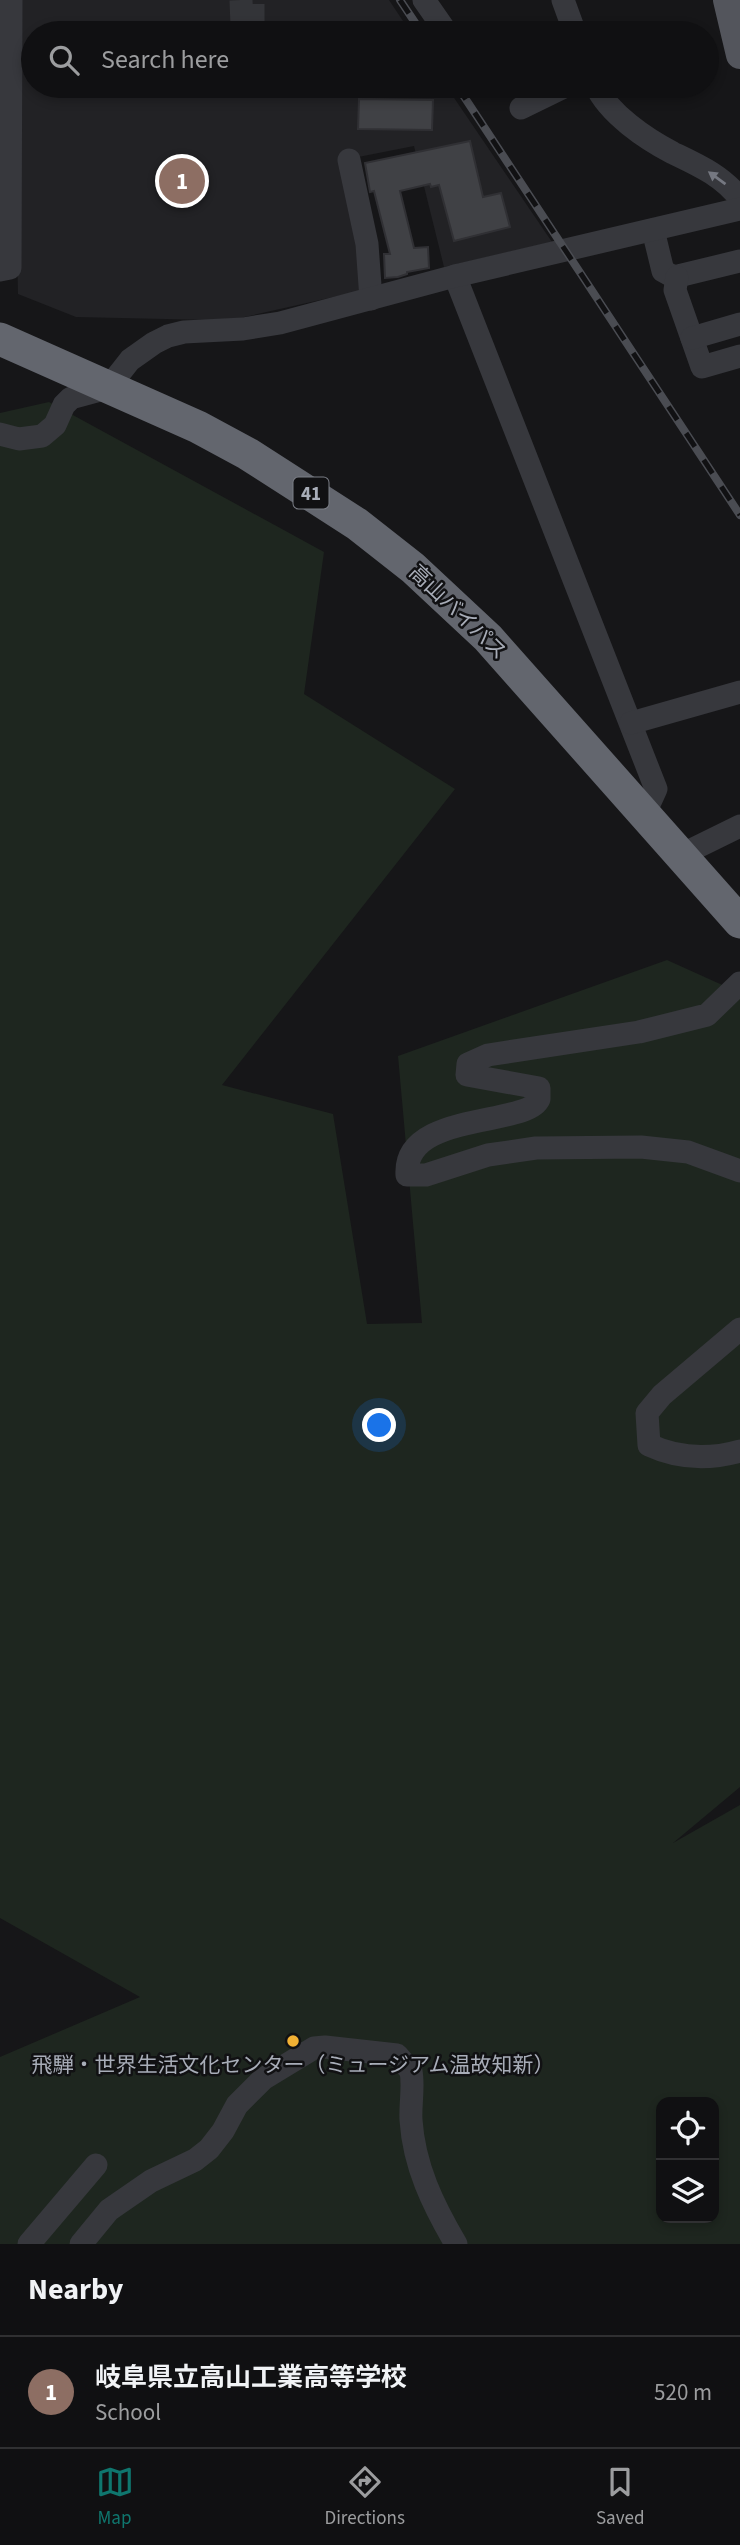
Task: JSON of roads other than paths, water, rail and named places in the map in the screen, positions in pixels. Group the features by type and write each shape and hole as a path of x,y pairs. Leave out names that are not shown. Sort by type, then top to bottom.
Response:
{"highway":[{"name":"高山バイパス","path":"0,340 198,427 248,454 357,524 413,568 488,638 740,921"},
{"name":"高山バイパス","path":"0,349 108,388"}],"main road":[{"path":"727,0 740,55"}],"street":[{"path":"0,271 10,268 5,196 11,0"},
{"path":"424,0 439,21"},
{"path":"563,0 571,21"},
{"path":"521,108 538,98"},
{"path":"603,98 621,119 673,153 691,160 722,181 740,199"},
{"path":"349,160 367,244 371,299"},
{"path":"0,435 19,439 41,436 55,425 64,405 71,398 108,388 130,360 153,343 184,332 243,329 280,323 455,276 740,209"},
{"path":"653,230 663,271 677,276 740,261"},
{"path":"455,276 656,789 645,813"},
{"path":"677,276 675,290 702,367 740,356"},
{"path":"692,338 740,324"},
{"path":"631,723 740,692"},
{"path":"681,855 740,827"},
{"path":"740,983 707,1016 639,1032 488,1055 468,1064 467,1075 540,1088 539,1098 533,1106 507,1115 465,1122 432,1136 415,1148 406,1163 407,1175 415,1176 488,1155 536,1148 641,1147 688,1152 740,1171"},
{"path":"740,1329 662,1395 647,1413 649,1445 668,1454 680,1457 719,1457 740,1451"},
{"path":"81,2244 109,2210 151,2181 195,2160 209,2149 223,2131 237,2105 263,2079 314,2048 325,2047 397,2055 411,2071 411,2119 420,2169 429,2197 456,2244"},
{"path":"29,2244 96,2165"}],"tunnel":[{"path":"241,0 242,21"},
{"path":"253,0 253,21"}],"railway":[{"path":"400,0 414,21"},
{"path":"465,98 740,515"}],"place":[{"name":"岐阜県立高山工業高等学校","path":"182,181"},
{"name":"飛騨・世界生活文化センター（ミュージアム温故知新）","path":"293,2041"}]}
